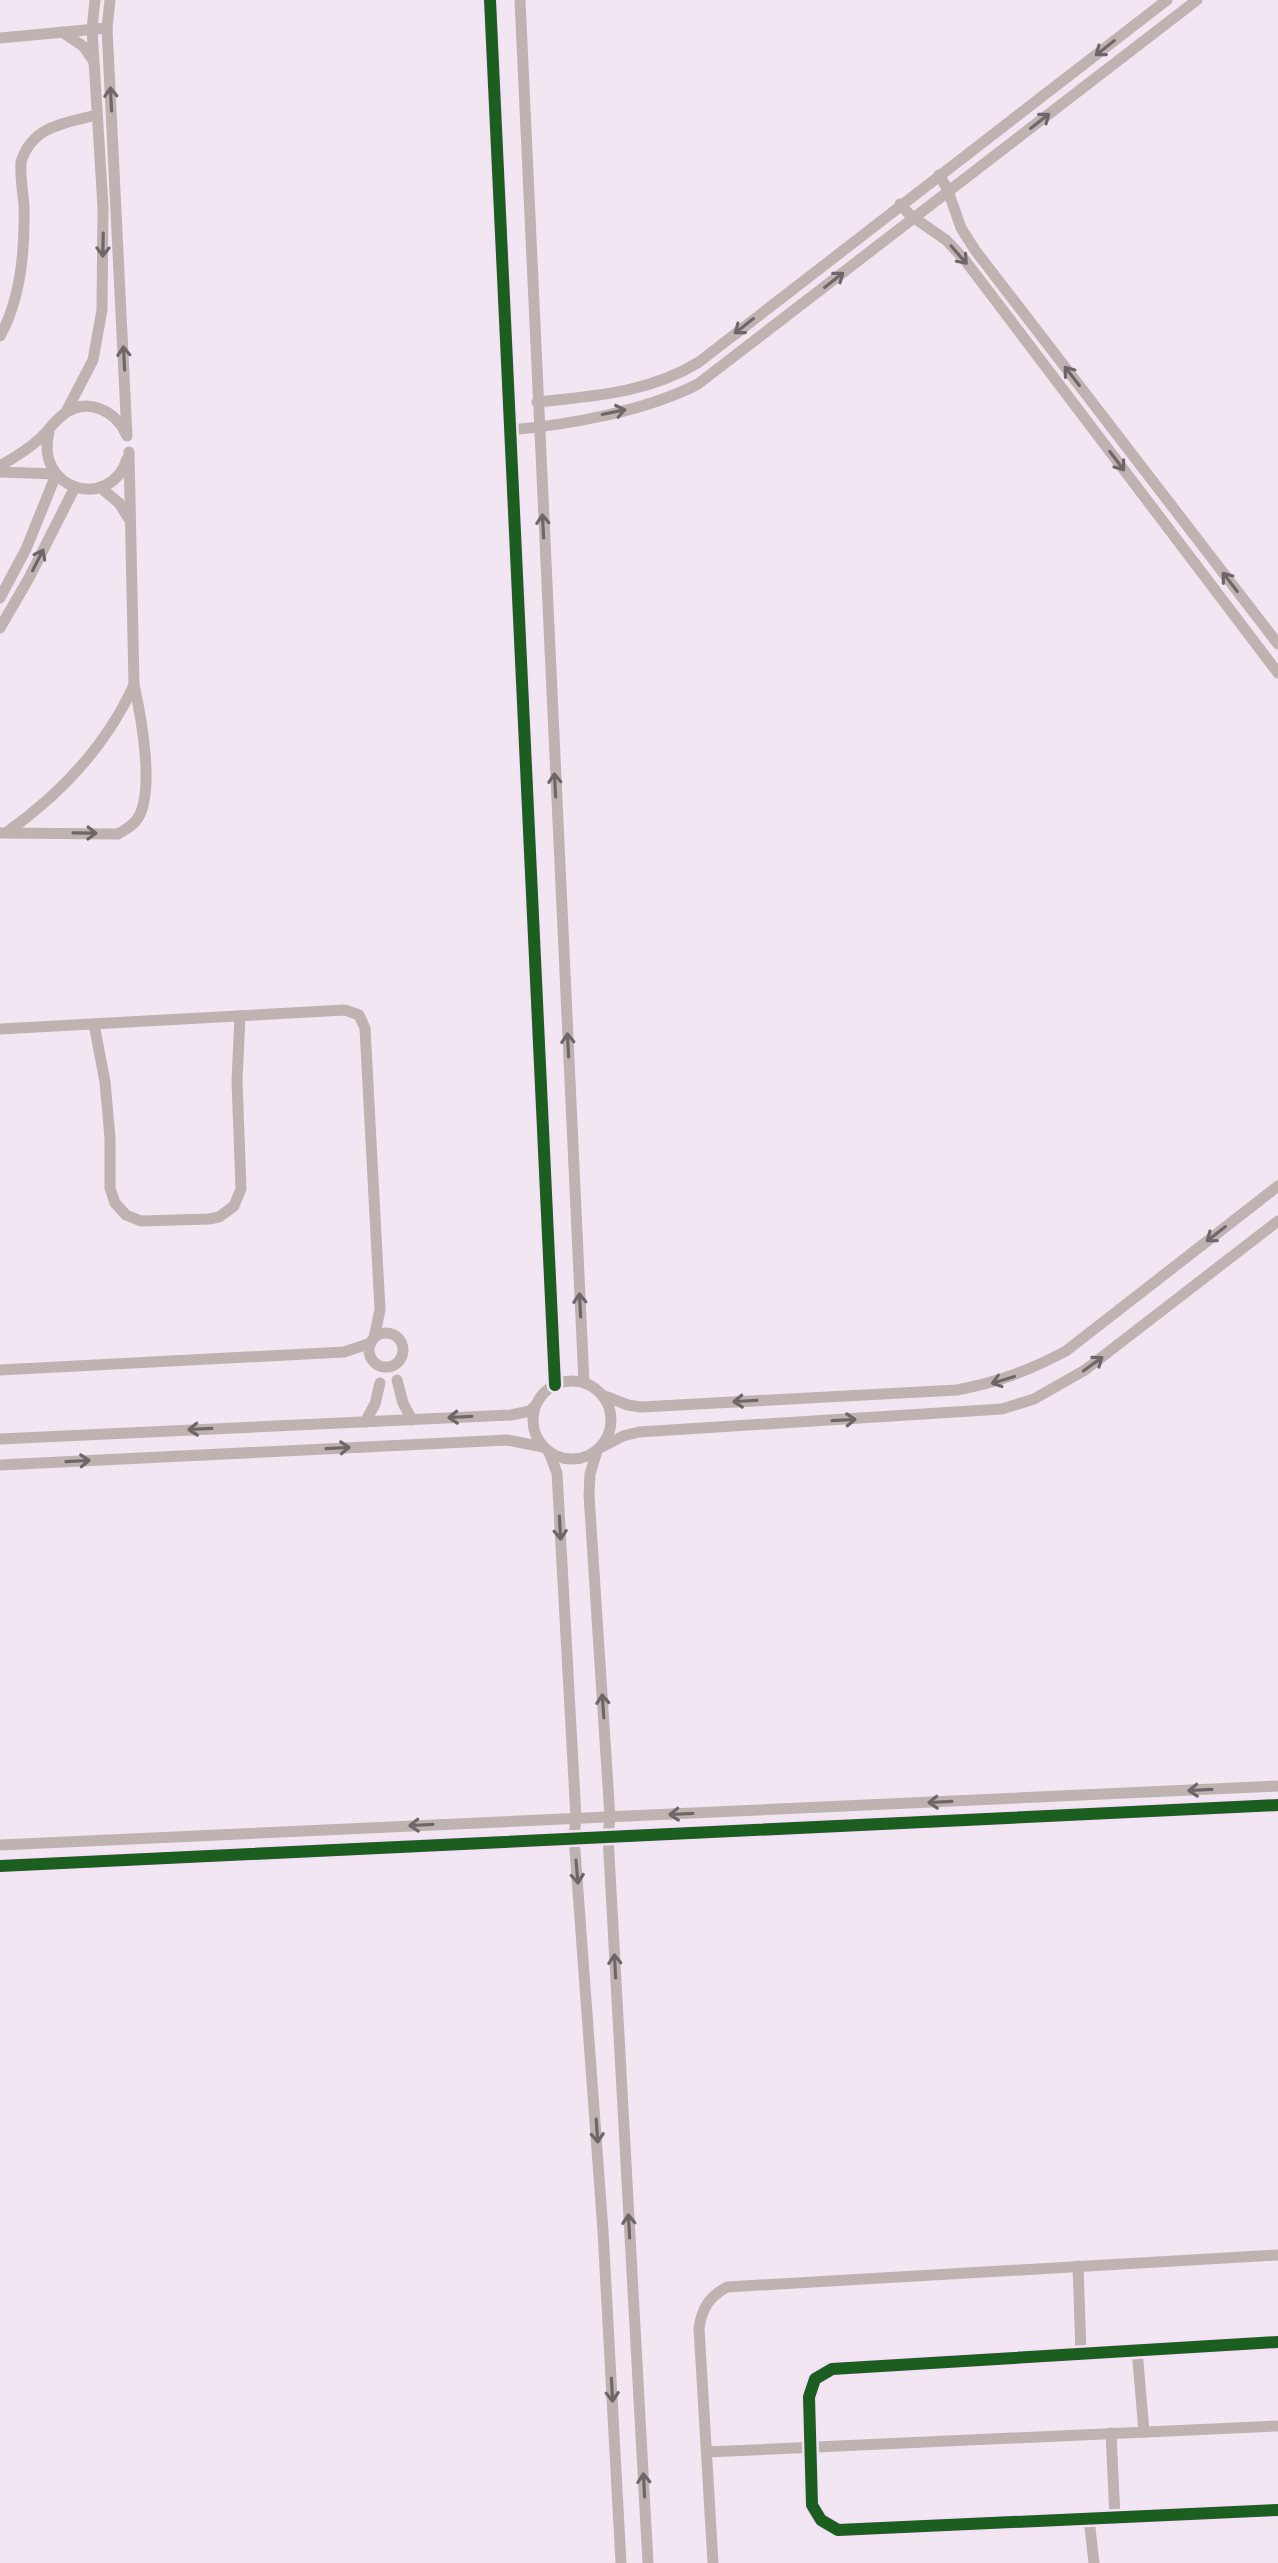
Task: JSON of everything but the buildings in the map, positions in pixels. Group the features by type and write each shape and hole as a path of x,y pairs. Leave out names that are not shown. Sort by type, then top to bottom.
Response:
{"street":[{"path":"0,466 49,432 66,412 86,378 101,327 103,207 92,29 95,0"},
{"path":"490,0 555,1385"},
{"path":"520,0 584,1383"},
{"path":"537,402 628,391 658,383 685,370 1167,0"},
{"path":"510,430 538,428 652,403 698,384 1197,0"},
{"path":"4,832 118,834 131,827 143,807 146,763 143,722 134,685 129,452 108,1"},
{"path":"0,38 107,28"},
{"path":"60,31 83,46 94,61"},
{"path":"0,336 14,300 20,269 24,206 21,162 24,151 31,141 50,127 97,115"},
{"path":"939,175 961,228 975,250 1278,644"},
{"path":"900,204 964,259 1278,673"},
{"path":"103,207 117,206"},
{"path":"66,412 87,406 98,407 116,418 127,436"},
{"path":"49,432 46,454 56,474 75,487 100,487 120,474 129,452"},
{"path":"0,472 56,474"},
{"path":"0,598 11,580 56,474"},
{"path":"0,628 25,587 75,487"},
{"path":"100,487 119,503 131,523"},
{"path":"11,580 25,587"},
{"path":"4,832 50,799 88,760 120,716 134,685"},
{"path":"0,1029 350,1011 359,1015 364,1023 380,1310 372,1340 379,1370 375,1404 365,1422"},
{"path":"94,1024 105,1082 110,1188 115,1203 126,1215 141,1221 209,1219 219,1217 234,1206 241,1189 237,1081 240,1016"},
{"path":"0,1439 511,1415 530,1411 540,1397 566,1381 584,1383 602,1395 641,1407 957,1390 998,1382 1028,1371 1066,1351 1278,1186"},
{"path":"0,1465 507,1440 573,1459 639,1432 1002,1409 1034,1399 1085,1370 1278,1221"},
{"path":"380,1310 403,1348 396,1372 403,1403 412,1420"},
{"path":"0,1370 344,1352 383,1333 392,1334"},
{"path":"344,1352 379,1370 396,1372"},
{"path":"602,1395 611,1411 612,1421 590,1474 589,1495 610,1817 608,1836 648,2563"},
{"path":"535,1406 534,1432 557,1473 576,1818 574,1837 603,2231 621,2563"},
{"path":"0,1845 1278,1786"},
{"path":"0,1866 1278,1805"},
{"path":"713,2563 699,2328 706,2303 727,2287 1278,2255"},
{"path":"1078,2266 1081,2353"},
{"path":"1278,2342 832,2369 815,2379 809,2397 812,2505 826,2525 838,2530 1278,2510"},
{"path":"1137,2350 1144,2432"},
{"path":"707,2452 1278,2426"},
{"path":"1111,2433 1115,2518"},
{"path":"1089,2519 1094,2563"}],"cycle path":[{"path":"490,0 555,1385"},
{"path":"0,1866 1278,1805"},
{"path":"1278,2342 832,2369 815,2379 809,2397 812,2505 821,2520 838,2530 1278,2510"}]}
